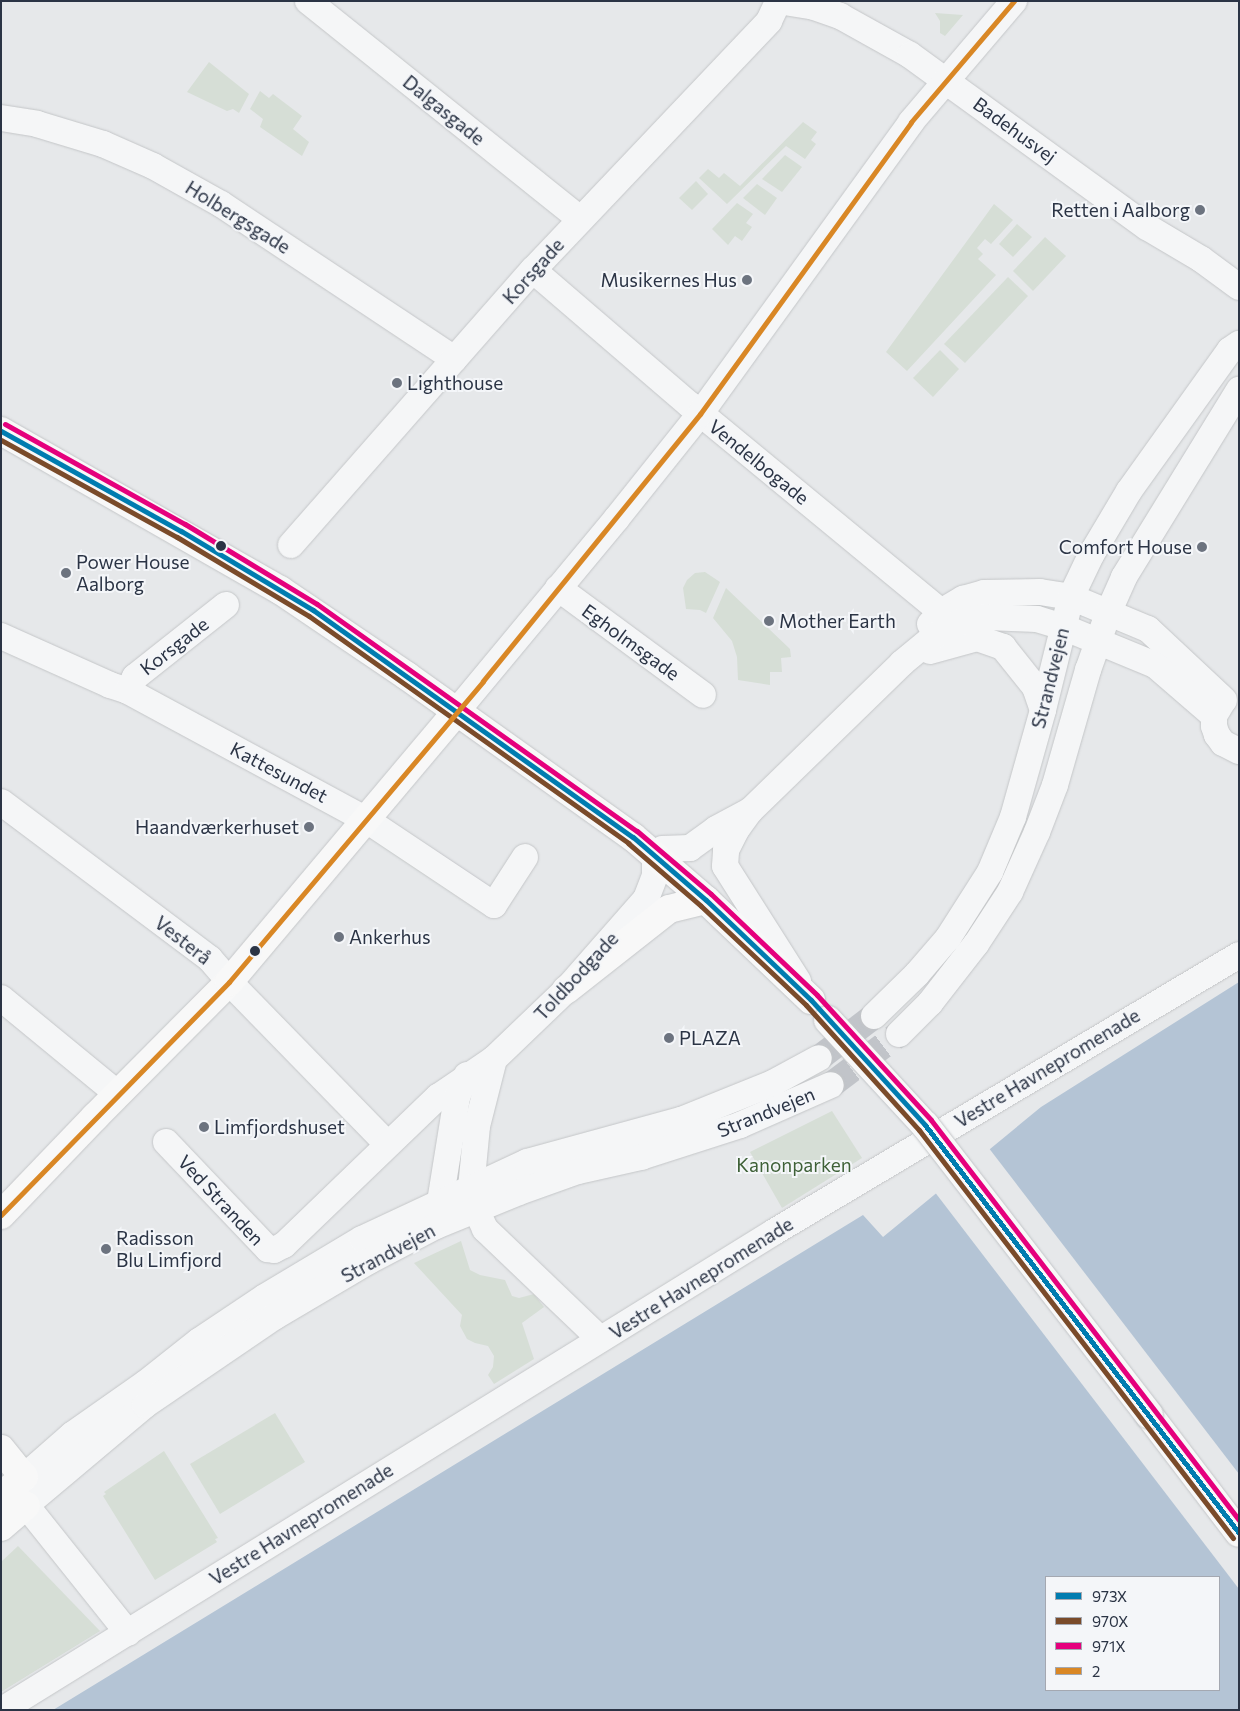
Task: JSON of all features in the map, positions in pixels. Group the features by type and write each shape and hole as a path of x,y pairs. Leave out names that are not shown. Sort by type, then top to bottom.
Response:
{"main road":[{"path":"1,431 181,531 304,605 633,837 713,891 771,951 820,1010 924,1125 1239,1533"},
{"path":"1,447 72,472"},
{"path":"1,1215 229,982 456,712"},
{"path":"658,854 820,1010"},
{"path":"566,990 669,909 706,900"},
{"path":"1,1449 24,1477 10,1500"},
{"name":"Strandvejen","path":"1,1527 10,1500"}],"street":[{"name":"Dalgasgade","path":"308,1 580,219"},
{"name":"Korsgade","path":"291,545 533,270 769,21 778,1"},
{"name":"Badehusvej","path":"778,1 814,7 840,16 896,47 947,81 1147,227 1201,259 1239,287"},
{"path":"456,712 620,515 700,414 902,134 1014,1"},
{"name":"Holbergsgade","path":"1,118 37,124 103,144 153,166 221,204 454,360"},
{"name":"Vendelbogade","path":"533,270 700,414 941,612"},
{"name":"Strandvejen","path":"874,1016 917,974 948,938 990,872 1013,816 1043,710 1071,597 1091,555 1128,491 1230,350 1239,344"},
{"name":"Strandvejen","path":"899,1034 930,1003 976,944 1010,892 1037,832 1055,785 1098,641 1124,577 1239,390"},
{"name":"Egholmsgade","path":"558,588 704,695"},
{"path":"902,663 927,627 941,612 963,599 984,593 1040,592 1071,597 1109,611 1148,629 1226,703"},
{"name":"Korsgade","path":"128,690 135,677 226,605"},
{"path":"820,1010 725,866 726,850 736,830 750,811 902,663 936,635 960,622 986,617 1032,619 1063,627 1154,665 1226,703"},
{"name":"Kattesundet","path":"1,636 110,685 128,690 365,819 494,905 525,857"},
{"path":"902,663 941,646 977,638 1002,647 1018,664 1035,687 1043,710"},
{"path":"1226,703 1214,726 1217,735 1223,743 1239,750"},
{"name":"Vesterå","path":"1,802 210,958 229,982 387,1144"},
{"path":"658,854 690,848 716,829 750,811"},
{"name":"Toldbodgade","path":"387,1144 438,1097 494,1058 566,990 646,899 655,875 658,854"},
{"name":"Vestre Havnepromenade","path":"2,1710 782,1227 1239,954"},
{"path":"1,998 118,1094"},
{"path":"473,1198 480,1107 494,1058"},
{"name":"Strandvejen","path":"10,1500 274,1317 473,1198 527,1162 681,1120 773,1083 818,1058"},
{"path":"440,1202 457,1097 467,1075"},
{"name":"Strandvejen","path":"24,1477 72,1435 146,1383 199,1341 265,1297 362,1239 440,1202 473,1198 641,1157 740,1125 831,1086"},
{"name":"Ved Stranden","path":"166,1142 265,1245 274,1250 284,1245 387,1144"},
{"name":"Vestre Havnepromenade","path":"473,1198 486,1229 600,1339"},
{"path":"10,1500 128,1632"}],"green space":[{"path":"935,13 963,15 945,36 940,33 940,21"},
{"path":"209,62 249,94 239,113 233,109 227,111 187,92"},
{"path":"260,91 269,98 273,94 302,116 293,129 309,142 302,156 260,127 263,119 250,109"},
{"path":"803,122 817,132 811,140 816,144 805,159 786,146 727,204 699,178 708,169 719,178 724,173 740,186"},
{"path":"785,155 802,167 782,192 762,179"},
{"path":"696,181 708,194 692,210 679,198"},
{"path":"757,184 777,198 765,215 743,198"},
{"path":"737,203 753,214 746,223 752,227 742,241 735,236 728,245 712,229"},
{"path":"994,204 1013,220 991,244 985,239 977,248 983,254 978,259 996,275 907,371 886,352"},
{"path":"1017,224 1032,237 1013,257 999,244"},
{"path":"1045,237 1066,256 1033,291 1013,271"},
{"path":"1008,277 1028,296 965,363 944,344"},
{"path":"940,350 959,369 933,397 913,378"},
{"path":"705,572 720,582 706,613 700,610 686,609 683,588 687,580 695,573"},
{"path":"726,588 790,649 791,657 781,658 782,672 770,672 770,685 738,680 737,657 732,641 713,618"},
{"name":"Kanonparken","path":"832,1111 862,1158 782,1208 750,1152"},
{"path":"461,1241 470,1270 480,1275 505,1280 512,1296 519,1298 534,1294 544,1307 522,1323 534,1359 494,1384 488,1375 493,1367 494,1356 488,1346 467,1339 460,1326 462,1315 414,1263"},
{"path":"275,1413 305,1462 220,1514 190,1464"},
{"path":"164,1451 218,1538 215,1539 217,1542 155,1580 103,1496 106,1494 104,1492"},
{"path":"18,1546 100,1631 1,1692 1,1562"}],"water":[{"path":"1239,982 1239,1710 53,1710 863,1215 883,1237 1041,1107"}],"pier":[{"path":"988,1147 1239,1474 1239,1589 934,1191"}],"tunnel":[{"path":"819,1058 874,1016"},
{"path":"831,1085 899,1034"}],"transit line":[{"name":"2","path":"1,1215 229,982 483,681 700,414 911,122 1014,1"},
{"name":"971X","path":"5,424 185,524 317,604 637,831 711,894 817,995 931,1120 1239,1520"},
{"name":"973X","path":"1,431 181,531 313,610 633,837 706,900 811,1000 925,1125 1239,1533"},
{"name":"970X","path":"1,440 177,537 309,616 628,843 701,906 806,1005 919,1130 1233,1538"}],"place":[{"name":"Retten i Aalborg","path":"1200,210"},
{"name":"Musikernes Hus","path":"747,280"},
{"name":"Lighthouse","path":"397,383"},
{"name":"Comfort House","path":"1202,547"},
{"name":"Power House Aalborg","path":"66,573"},
{"name":"Mother Earth","path":"769,621"},
{"name":"Haandværkerhuset","path":"309,827"},
{"name":"Ankerhus","path":"339,937"},
{"name":"PLAZA","path":"669,1038"},
{"name":"Limfjordshuset","path":"204,1127"},
{"name":"Radisson Blu Limfjord","path":"106,1249"}]}
